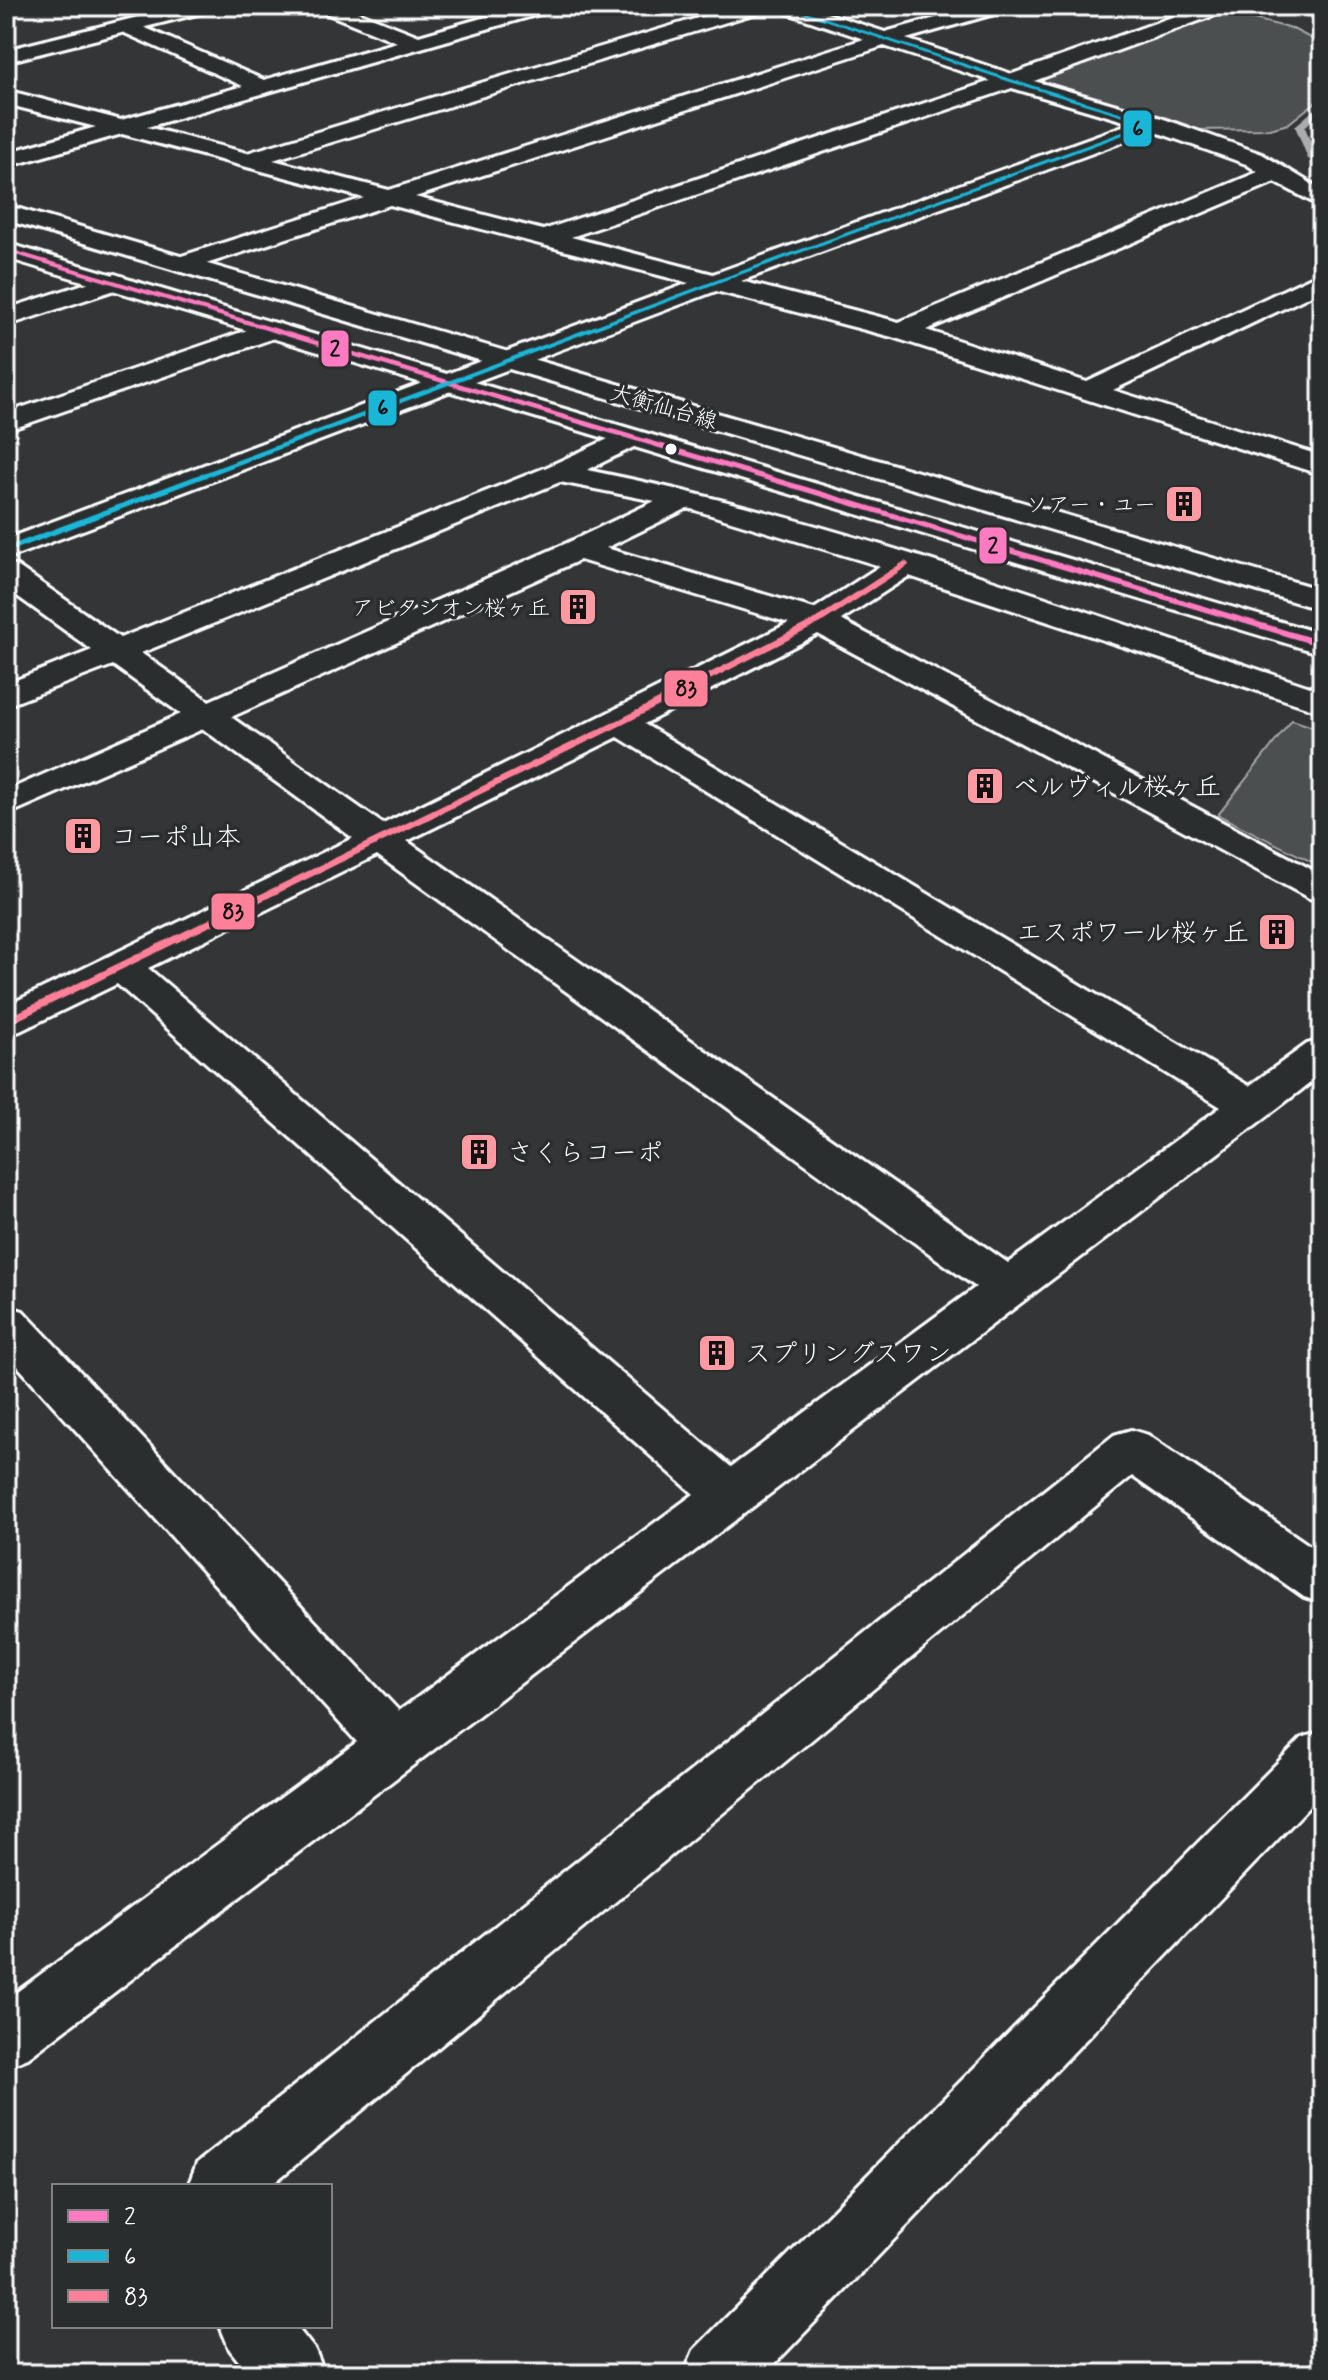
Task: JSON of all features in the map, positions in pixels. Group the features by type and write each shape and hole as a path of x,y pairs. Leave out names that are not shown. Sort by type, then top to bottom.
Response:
{"street":[{"path":"6,56 206,6"},
{"path":"325,6 416,42"},
{"path":"6,160 546,6"},
{"path":"244,161 759,6"},
{"path":"785,6 1012,81 1153,123 1254,159 1322,200"},
{"path":"181,264 884,39 1001,6"},
{"path":"544,238 1012,81 1211,10"},
{"path":"125,26 261,86"},
{"path":"6,97 901,331 1322,466"},
{"path":"6,550 713,283 1153,123"},
{"path":"901,331 1275,173"},
{"name":"大衡仙台線","path":"6,212 1322,600"},
{"name":"大衡仙台線","path":"6,250 630,438 952,530 1322,644"},
{"path":"1091,390 1322,280"},
{"path":"6,318 115,282"},
{"path":"6,422 271,330"},
{"path":"6,696 557,473 630,438"},
{"path":"1293,456 1322,441"},
{"path":"557,473 685,498 905,564 1322,702"},
{"path":"6,804 578,550 685,498"},
{"path":"578,550 818,621 1322,890"},
{"path":"6,1022 619,723 818,621 905,564"},
{"path":"6,573 1009,1287"},
{"path":"619,723 1251,1106"},
{"path":"120,965 730,1496"},
{"path":"6,2037 1322,1053"},
{"path":"6,1323 396,1746"},
{"path":"222,2184 1131,1449 1322,1582"},
{"path":"718,2374 1322,1755"},
{"path":"256,2328 291,2374"}],"shaded area":[{"path":"1227,12 1293,29 1322,44 1322,97 1288,124 1270,129 1193,130 1037,81"},
{"path":"1292,720 1322,730 1322,867 1218,815"}],"waterway":[{"path":"1276,6 1322,18"},
{"path":"1322,106 1300,126 1313,159 1322,163"}],"transit line":[{"name":"6","path":"6,550 713,283 1153,123 1012,81 785,6"},
{"name":"2","path":"6,250 1322,644"},
{"name":"83","path":"6,1022 619,723 818,621 905,564"}],"place":[{"name":"ソアー・ユー","path":"1184,504"},
{"name":"アビタシオン桜ヶ丘","path":"578,607"},
{"name":"ベルヴィル桜ヶ丘","path":"985,786"},
{"name":"コーポ山本","path":"83,836"},
{"name":"エスポワール桜ヶ丘","path":"1277,932"},
{"name":"さくらコーポ","path":"479,1152"},
{"name":"スプリングスワン","path":"717,1353"}]}
